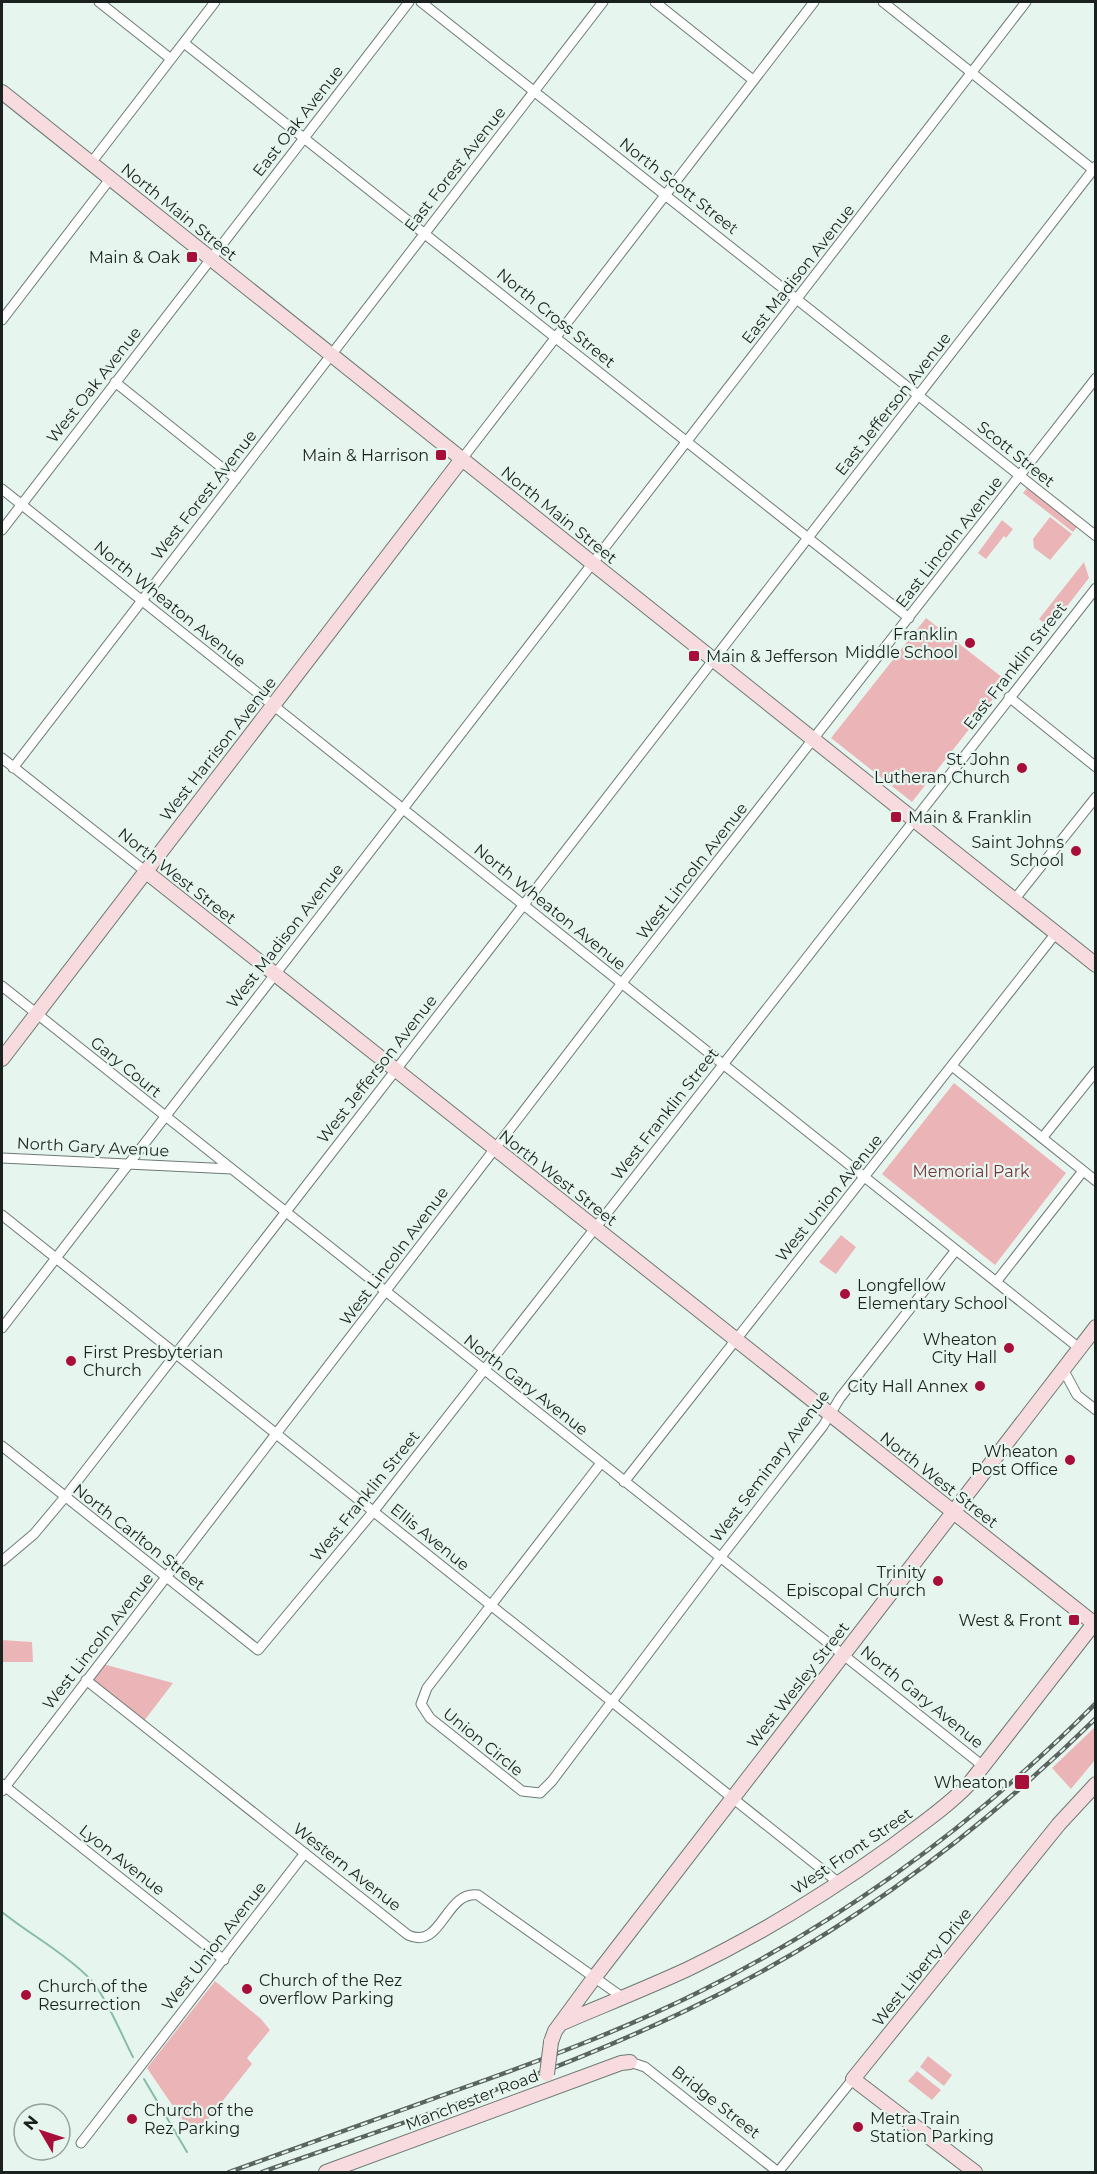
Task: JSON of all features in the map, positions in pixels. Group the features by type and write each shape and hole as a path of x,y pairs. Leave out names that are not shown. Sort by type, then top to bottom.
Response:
{"street":[{"path":"99,2 171,59"},
{"path":"91,163 216,2"},
{"name":"East Oak Avenue","path":"211,259 409,2"},
{"name":"North Scott Street","path":"421,2 919,395"},
{"name":"East Forest Avenue","path":"331,355 603,2"},
{"path":"655,2 753,80"},
{"path":"462,459 814,2"},
{"path":"883,2 1095,169"},
{"name":"East Madison Avenue","path":"593,564 1026,2"},
{"name":"North Cross Street","path":"184,43 909,618"},
{"name":"North Main Street","path":"2,92 1095,965"},
{"name":"East Jefferson Avenue","path":"713,660 1095,169"},
{"path":"2,320 110,179"},
{"name":"West Oak Avenue","path":"2,530 211,259"},
{"name":"West Forest Avenue","path":"14,768 331,355"},
{"name":"East Lincoln Avenue","path":"814,740 1095,378"},
{"path":"116,382 236,479"},
{"name":"Scott Street","path":"919,395 1095,536"},
{"name":"West Harrison Avenue","path":"2,1059 462,459"},
{"name":"North Wheaton Avenue","path":"2,489 1079,1348"},
{"name":"West Madison Avenue","path":"2,1328 127,1163 593,564"},
{"name":"East Franklin Street","path":"914,820 1095,588"},
{"name":"West Jefferson Avenue","path":"2,1561 34,1534 65,1497 713,660"},
{"path":"1009,698 1095,767"},
{"name":"West Lincoln Avenue","path":"3,1787 622,983 814,740"},
{"name":"North West Street","path":"2,758 1095,1623"},
{"path":"1014,900 1095,797"},
{"name":"West Franklin Street","path":"258,1650 374,1512 914,820"},
{"name":"West Union Avenue","path":"624,1482 1056,933"},
{"name":"Gary Court","path":"2,986 232,1169"},
{"path":"952,1066 1095,1181"},
{"path":"1043,1137 1095,1071"},
{"name":"North Gary Avenue","path":"2,1158 232,1169 983,1766"},
{"path":"996,1282 1083,1171"},
{"name":"Ellis Avenue","path":"2,1215 839,1883"},
{"name":"West Seminary Avenue","path":"611,1702 840,1398 956,1250"},
{"name":"West Wesley Street","path":"560,2024 842,1653 1095,1327"},
{"path":"1063,1369 1077,1395 1095,1410"},
{"name":"North Carlton Street","path":"2,1446 258,1650"},
{"path":"491,1606 601,1463"},
{"name":"Union Circle","path":"491,1606 427,1688 420,1704 430,1718 508,1781 522,1791 540,1792 552,1780 611,1702"},
{"name":"West Front Street","path":"560,2024 688,1969 730,1947 839,1883 958,1795 1095,1623"},
{"name":"Western Avenue","path":"86,1680 413,1937 422,1938 431,1934 459,1900 468,1895 478,1895 594,1978"},
{"name":"West Liberty Drive","path":"778,2172 1059,1824 1095,1784"},
{"name":"Lyon Avenue","path":"3,1787 224,1960"},
{"name":"West Union Avenue","path":"81,2143 305,1853"},
{"path":"594,1978 622,1997"},
{"path":"550,2088 547,2073 551,2042 560,2024"},
{"name":"Manchester Road","path":"326,2172 550,2088 621,2063 630,2062"},
{"name":"Bridge Street","path":"630,2062 645,2067 778,2172"},
{"path":"853,2079 975,2172"}],"green space":[{"path":"1027,488 1077,527 1073,532 1023,493"},
{"path":"1050,517 1072,534 1050,560 1034,548 1033,539"},
{"path":"1002,520 1013,529 1006,538 1004,536 986,559 978,553"},
{"path":"1084,562 1089,578 1050,628 1039,619"},
{"path":"926,618 1007,681 912,802 831,738"},
{"name":"Memorial Park","path":"954,1083 1066,1173 995,1265 882,1174"},
{"path":"841,1235 856,1247 836,1274 819,1262"},
{"path":"2,1640 32,1642 33,1662 2,1662"},
{"path":"103,1664 173,1683 144,1721 91,1679"},
{"path":"1095,1727 1095,1760 1071,1789 1052,1768"},
{"path":"215,1981 261,2019 270,2030 247,2058 252,2064 194,2137 147,2068"},
{"path":"928,2056 952,2075 944,2086 920,2067"},
{"path":"917,2071 941,2090 932,2100 908,2081"}],"waterway":[{"path":"2,1912 67,1959 94,1983 133,2057"},
{"path":"144,2079 187,2152"}],"railway":[{"path":"229,2172 582,2044 672,2005 755,1962 808,1932 860,1898 959,1826 1052,1746 1096,1703"},
{"path":"262,2172 582,2057 634,2035 741,1983 850,1918 953,1844 1050,1762 1096,1718"}],"place":[{"name":"Main & Oak","path":"192,257"},
{"name":"Main & Harrison","path":"441,455"},
{"name":"Franklin Middle School","path":"970,643"},
{"name":"Main & Jefferson","path":"694,656"},
{"name":"St. John Lutheran Church","path":"1022,768"},
{"name":"Main & Franklin","path":"896,817"},
{"name":"Saint Johns School","path":"1076,851"},
{"name":"Longfellow Elementary School","path":"845,1294"},
{"name":"Wheaton City Hall","path":"1009,1348"},
{"name":"First Presbyterian Church","path":"71,1361"},
{"name":"City Hall Annex","path":"980,1386"},
{"name":"Wheaton Post Office","path":"1070,1460"},
{"name":"Trinity Episcopal Church","path":"938,1581"},
{"name":"West & Front","path":"1074,1620"},
{"name":"Wheaton","path":"1022,1782"},
{"name":"Church of the Rez overflow Parking","path":"247,1989"},
{"name":"Church of the Resurrection","path":"26,1995"},
{"name":"Church of the Rez Parking","path":"132,2119"},
{"name":"Metra Train Station Parking","path":"858,2127"}]}
